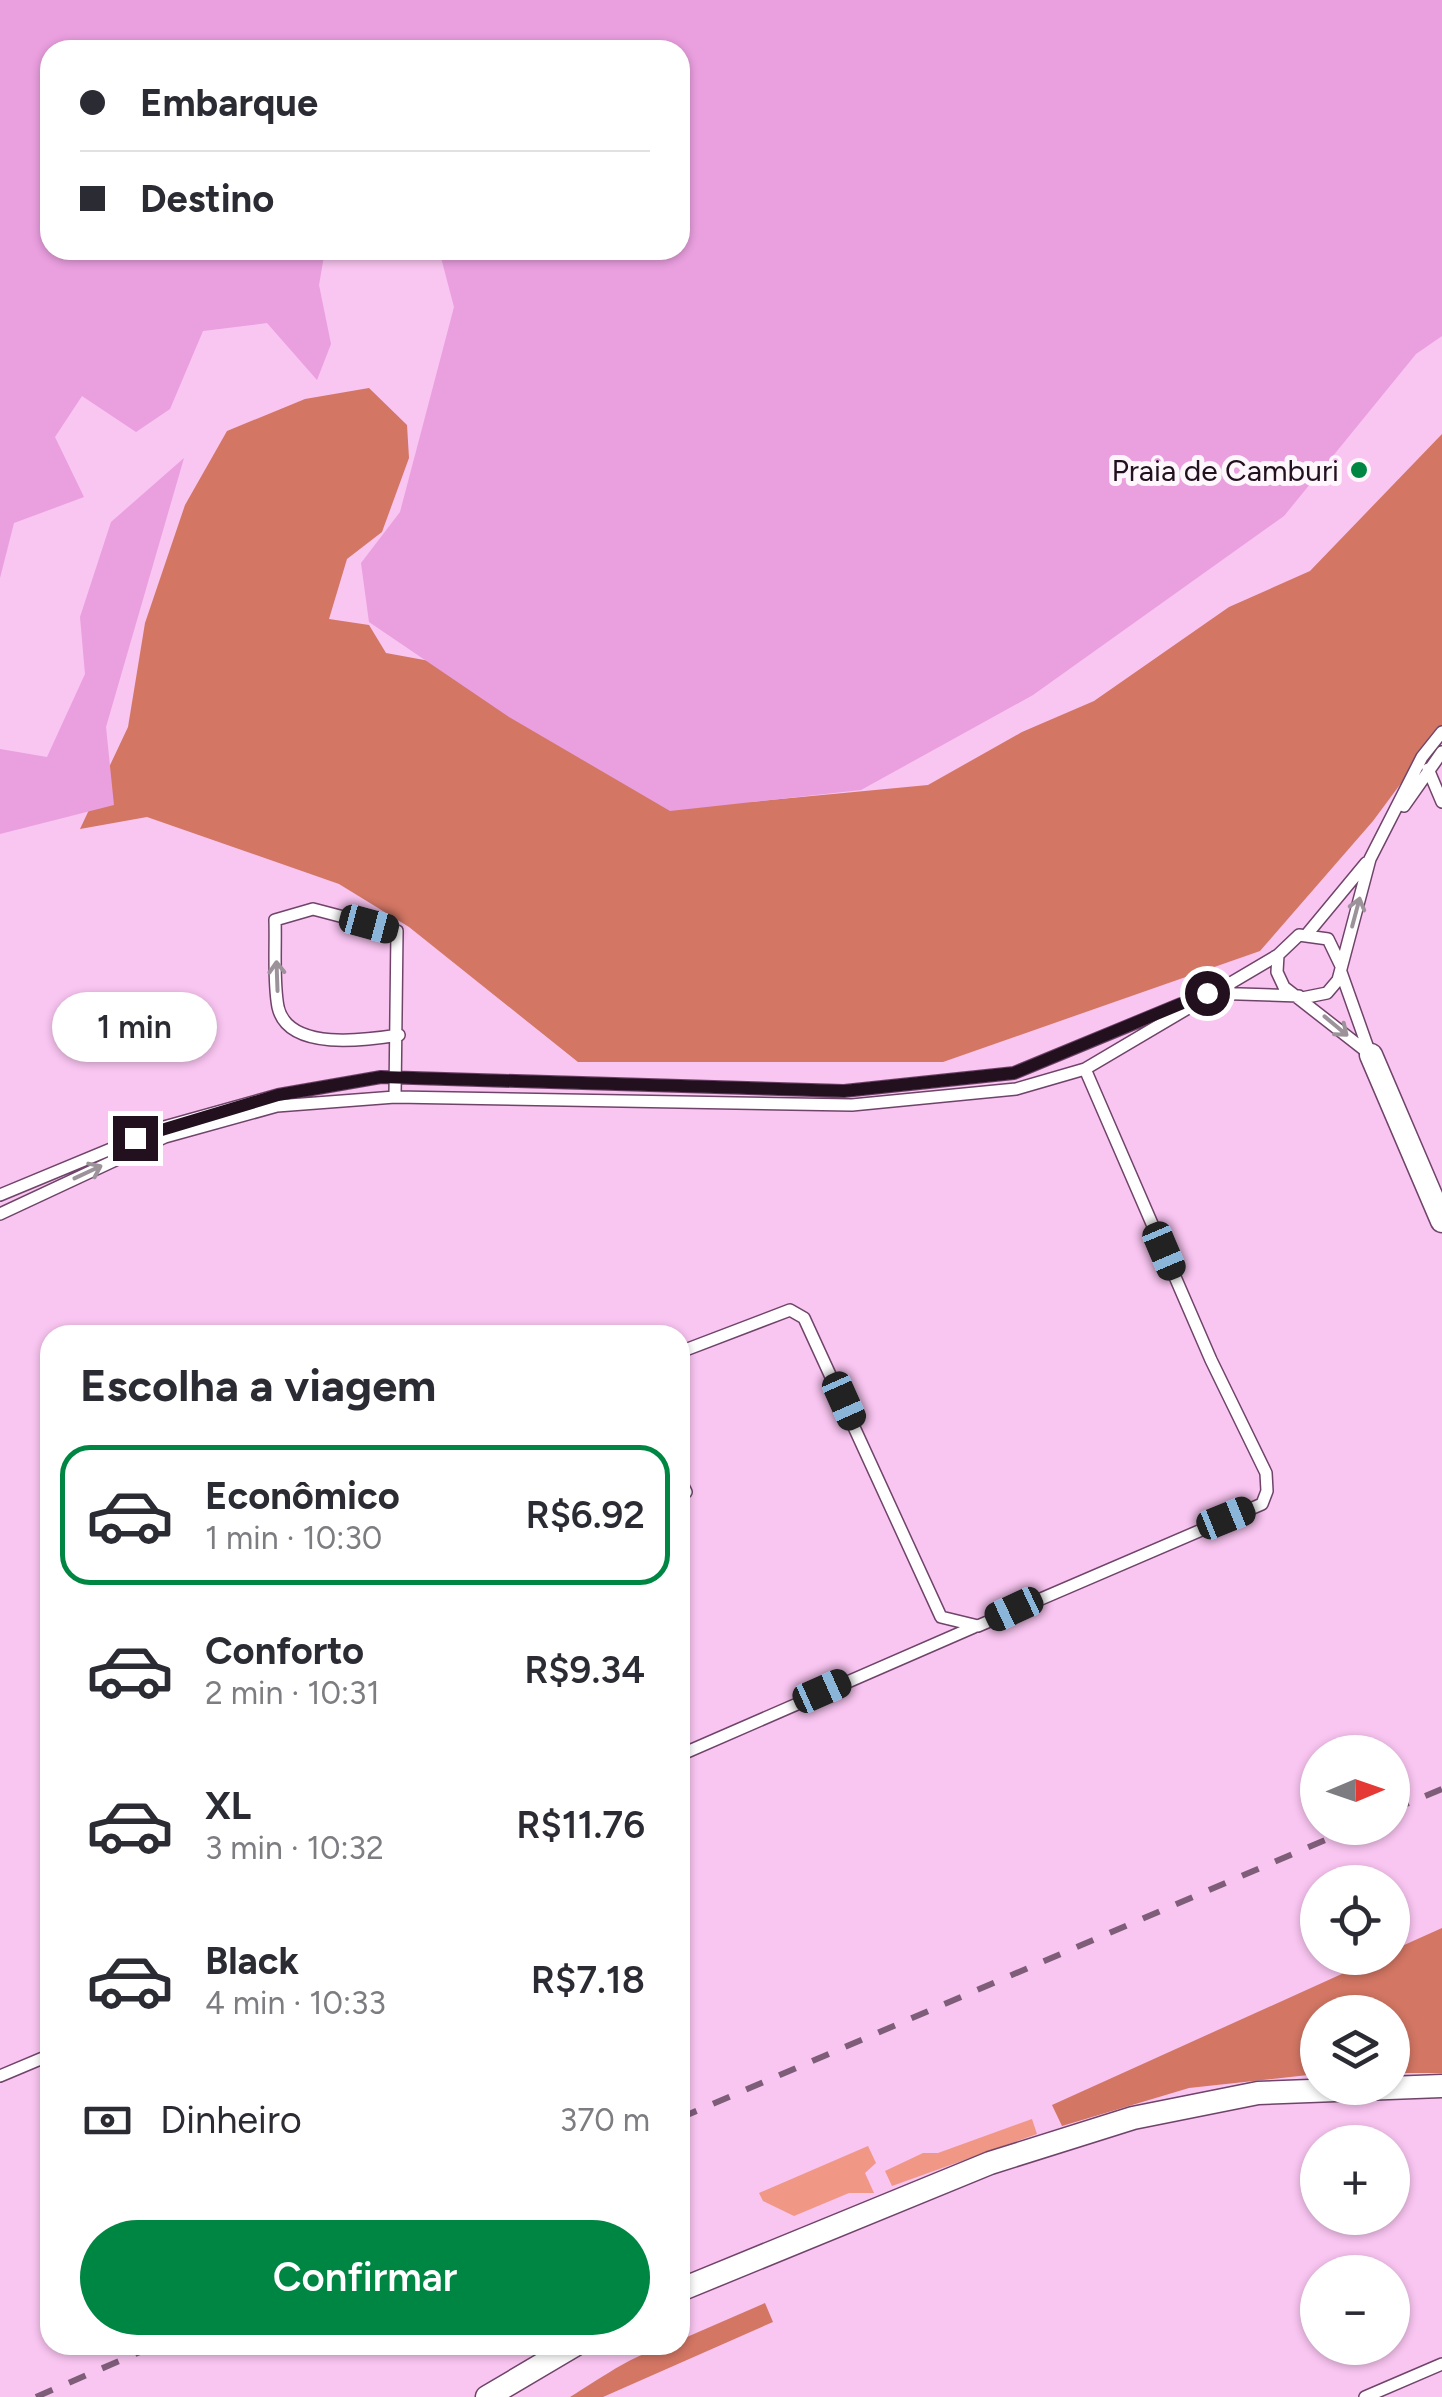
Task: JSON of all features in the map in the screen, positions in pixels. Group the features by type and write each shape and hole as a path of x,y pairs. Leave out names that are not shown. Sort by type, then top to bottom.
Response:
{"street":[{"path":"1370,1055 1442,1221"},
{"path":"690,2286 990,2163 1146,2114 1258,2093 1442,2086"},
{"path":"486,2397 559,2355"}],"lane":[{"path":"0,1195 164,1127 278,1095 396,1077 844,1091 945,1082 1014,1073 1207,993 1300,997 1326,993 1341,969 1370,859 1422,757 1442,732"},
{"path":"0,1214 165,1137 277,1106 396,1097 852,1105 1016,1089 1084,1069 1207,993 1278,955 1290,939 1308,933 1370,859 1442,752"},
{"path":"1428,769 1442,802"},
{"path":"396,1097 399,1035 396,931 313,909 275,920 279,1010 294,1028 310,1037 366,1040 399,1035"},
{"path":"1308,933 1328,939 1370,1055"},
{"path":"1278,955 1280,980 1370,1055"},
{"path":"690,1750 1262,1504 1268,1491 1266,1473 1084,1069"},
{"path":"690,1348 790,1310 804,1318 942,1617 978,1626"},
{"path":"0,2076 40,2059"},
{"path":"1365,2397 1442,2364"}],"shaded area":[{"path":"0,0 1442,0 1442,336 1416,354 1284,516 1033,695 861,790 670,811 509,717 369,622 361,563 400,512 454,307 442,260 690,260 690,40 40,40 40,260 323,260 319,285 331,344 317,380 267,323 203,331 170,409 136,432 82,396 55,437 84,497 14,523 0,578"},
{"path":"369,388 407,425 409,458 382,532 347,559 329,619 369,625 386,653 446,664 675,792 750,802 928,785 1022,732 1094,701 1229,607 1310,571 1442,434 1442,728 1373,821 1260,951 943,1062 578,1062 409,927 339,884 147,817 80,829 128,727 145,623 185,505 227,431 305,399"},
{"path":"184,458 106,727 114,805 0,834 0,749 47,757 85,674 80,617 111,522"},
{"path":"1442,1928 1442,2073 1410,2073 1410,1995 1300,1995 1300,2076 1189,2088 1062,2126 1052,2105 1339,1975 1410,1975 1410,1942"},
{"path":"1032,2119 1037,2134 892,2186 885,2171 923,2153 938,2153"},
{"path":"868,2146 876,2163 865,2173 874,2193 849,2193 794,2216 763,2201 759,2193"},
{"path":"765,2303 773,2322 603,2397 570,2397 643,2355 690,2355 690,2336"}],"railway":[{"path":"1410,1802 1442,1789"},
{"path":"690,2114 1314,1845"},
{"path":"36,2397 133,2355"}],"place":[{"name":"Praia de Camburi","path":"1359,470"}],"route":[{"path":"135,1138 278,1095 381,1077 844,1091 1014,1073 1085,1047 1207,993"}]}
